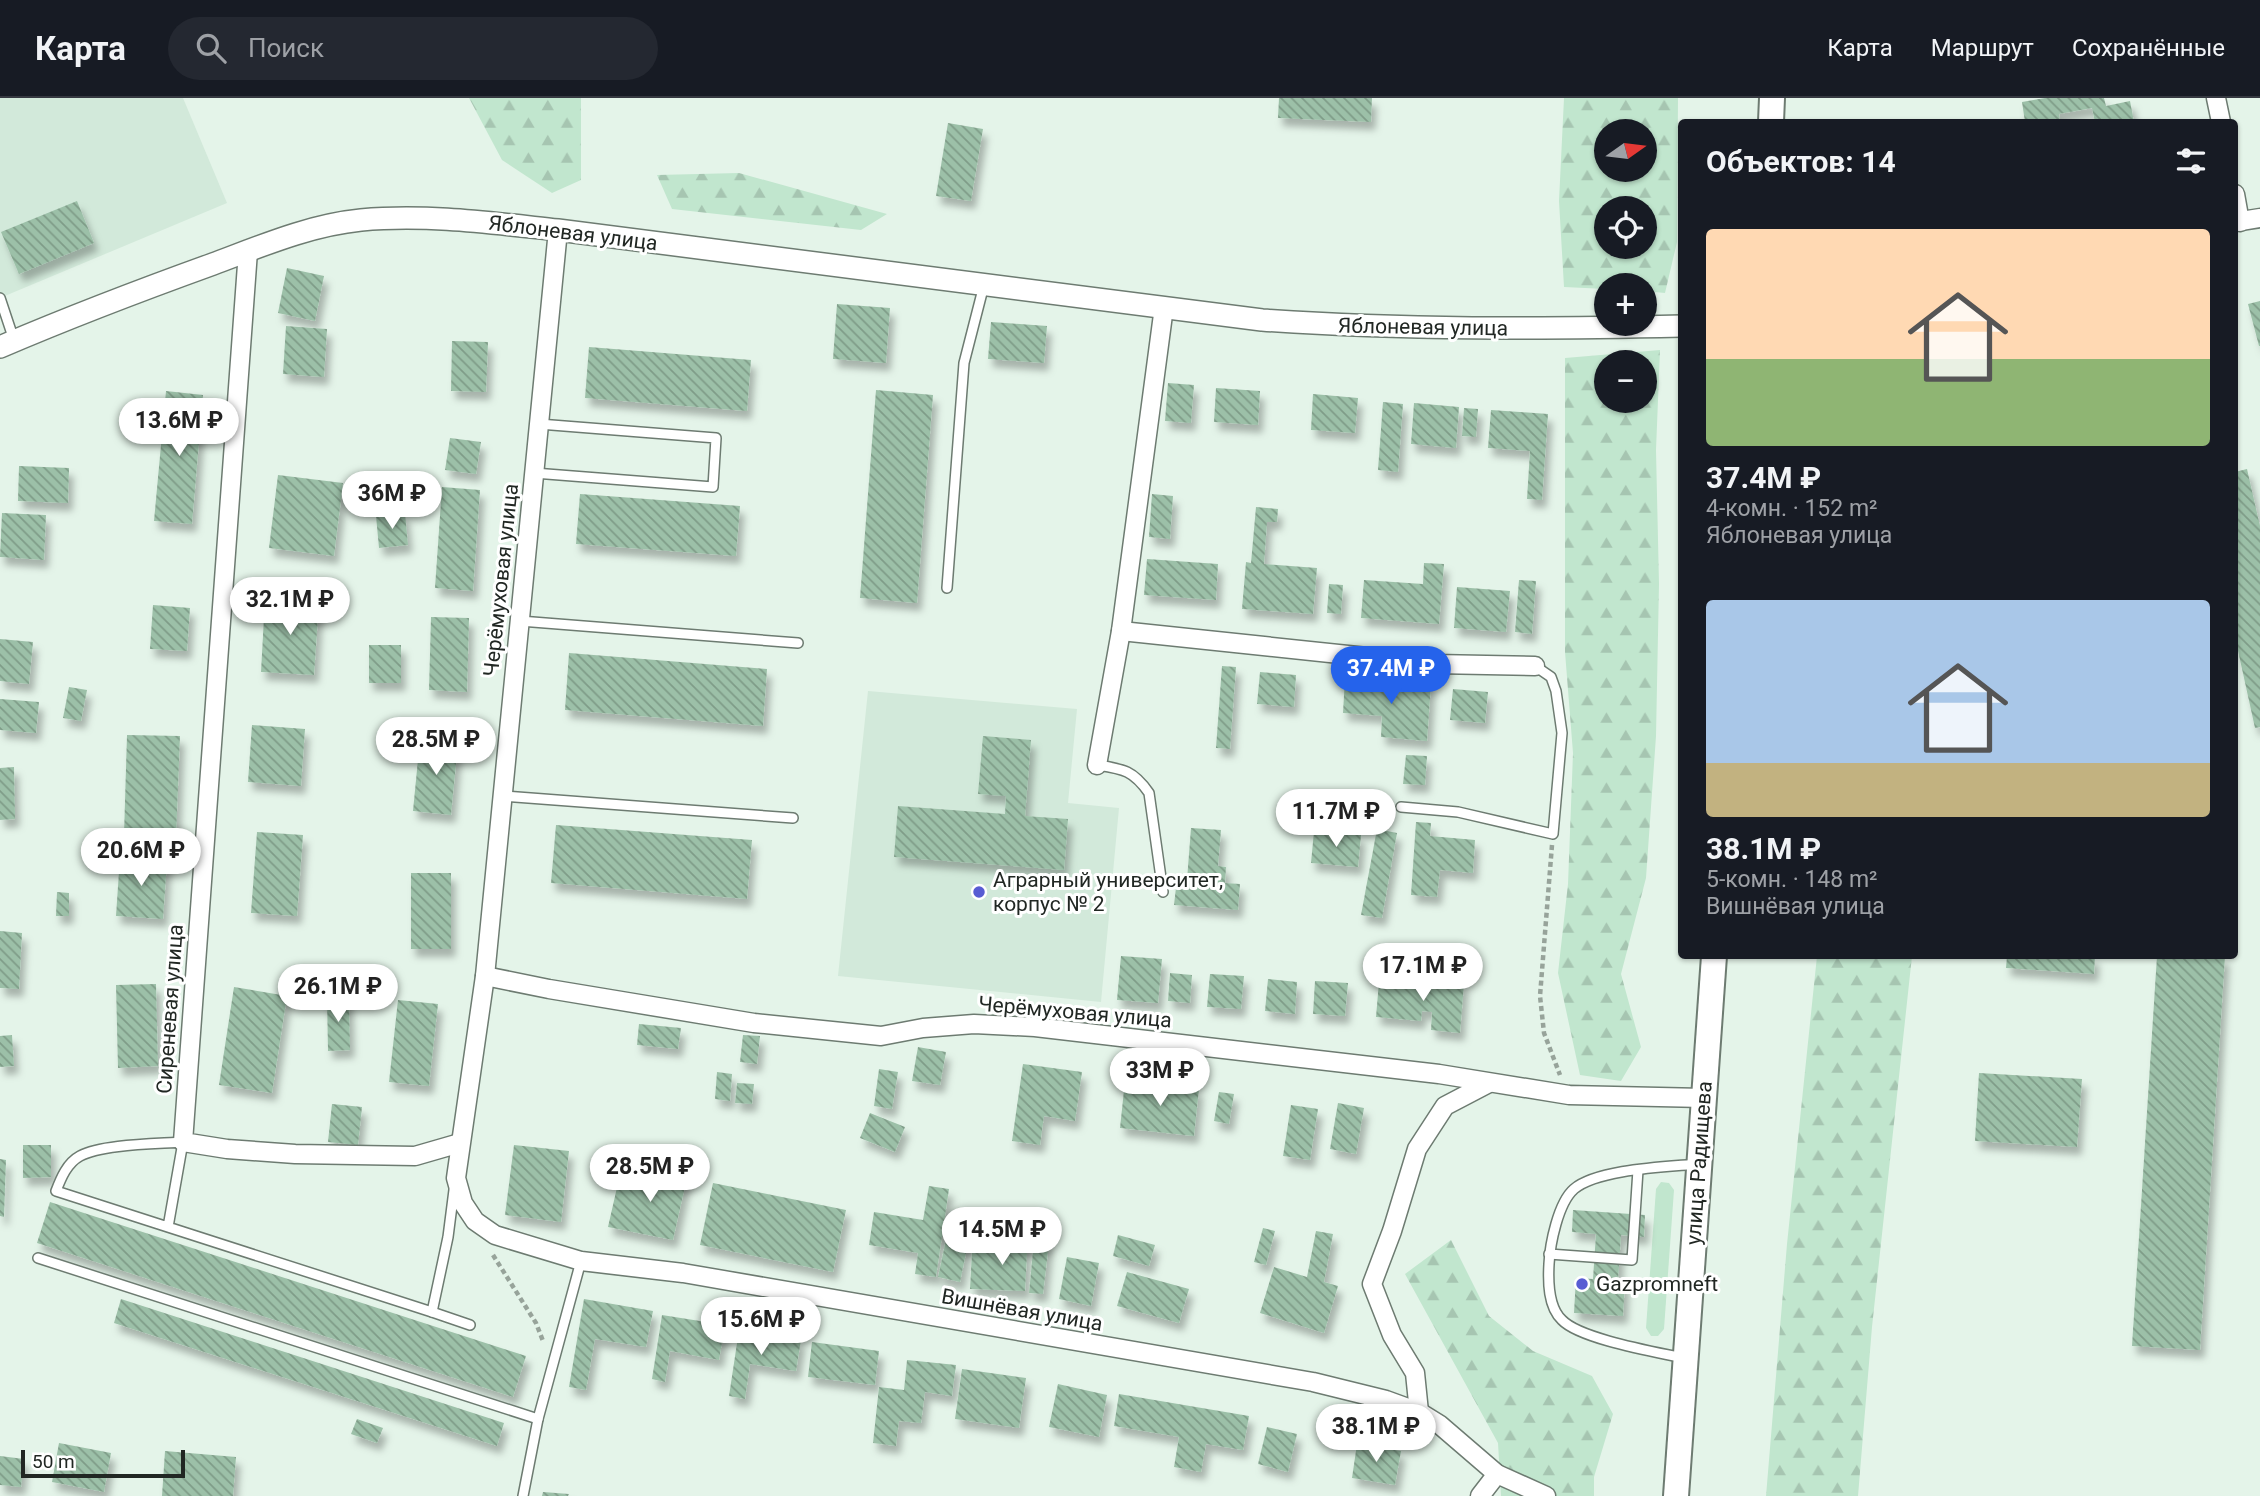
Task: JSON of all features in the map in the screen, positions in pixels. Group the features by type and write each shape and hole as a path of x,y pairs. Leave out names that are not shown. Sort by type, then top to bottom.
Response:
{"main road":[{"path":"1771,119 1772,98"},
{"name":"улица Радищева","path":"1675,1496 1714,959"}],"street":[{"path":"2216,98 2220,119"},
{"name":"Яблоневая улица","path":"7,344 103,304 307,231 358,221 401,217 440,218 558,230 1262,320 1352,327 1474,329 1678,326"},
{"path":"2238,222 2260,218"},
{"name":"Черёмуховая улица","path":"456,1178 485,976 558,230"},
{"name":"Сиреневая улица","path":"183,1142 248,251"},
{"path":"1097,765 1121,631 1164,307"},
{"path":"1121,631 1434,664 1535,666"},
{"name":"Черёмуховая улица","path":"485,976 636,1004 766,1024 881,1036 923,1028 974,1024 1035,1027 1439,1074 1569,1095 1704,1098"},
{"path":"1419,1412 1415,1373 1392,1335 1372,1284 1392,1231 1417,1149 1445,1107 1489,1083"},
{"path":"183,1142 227,1149 295,1154 415,1156 460,1143"},
{"path":"456,1178 463,1203 475,1221"},
{"name":"Вишнёвая улица","path":"475,1221 495,1235 581,1261 683,1273 1313,1382 1386,1400 1419,1412 1440,1425 1497,1474 1546,1496"},
{"path":"1480,1496 1497,1474"}],"lane":[{"path":"947,588 964,363 984,284"},
{"path":"0,298 7,344"},
{"path":"534,473 713,487 716,438 539,424"},
{"path":"520,621 798,643"},
{"path":"1401,807 1458,812 1553,834 1562,733 1556,691 1551,677 1535,666"},
{"path":"1097,765 1127,770 1140,780 1149,793 1163,892"},
{"path":"503,796 793,818"},
{"path":"168,1227 183,1142 104,1149 80,1156 65,1170 55,1191 470,1325"},
{"path":"1685,1358 1586,1333 1562,1321 1553,1307 1548,1279 1549,1254 1560,1210 1573,1190 1595,1178 1638,1170 1700,1164"},
{"path":"1549,1254 1632,1260 1638,1170"},
{"path":"432,1312 448,1237 456,1178"},
{"path":"38,1258 538,1419"},
{"path":"523,1496 538,1419 581,1261"}],"path":[{"path":"1553,834 1540,996 1544,1033 1569,1095"},
{"path":"475,1221 488,1248 536,1323 546,1349 550,1372"}],"shaded area":[{"path":"0,98 183,98 227,203 0,298"},
{"name":"Аграрный университет, корпус № 2","path":"868,691 1077,709 1068,803 1119,808 1101,1002 838,976"}],"green space":[{"path":"469,98 581,98 581,180 552,193 502,160"},
{"path":"1564,98 1678,98 1677,242 1665,293 1657,292 1657,273 1594,273 1594,288 1564,287 1559,201"},
{"path":"739,173 887,214 861,230 672,209 657,175"},
{"path":"1657,350 1660,350 1656,450 1659,584 1656,736 1646,878 1621,974 1641,1047 1621,1081 1580,1075 1558,973 1568,884 1573,753 1565,652 1565,358 1594,356 1594,413 1657,413"},
{"path":"1817,959 1912,959 1872,1327 1858,1496 1766,1496 1787,1244"},
{"path":"1661,1182 1669,1183 1674,1190 1664,1329 1658,1336 1651,1336 1646,1328 1656,1189"},
{"path":"1451,1240 1489,1316 1533,1351 1592,1376 1613,1414 1594,1477 1594,1496 1501,1496 1498,1443 1405,1274"}],"building":[{"path":"1279,98 1372,98 1371,122 1278,118"},
{"path":"2045,98 2104,98 2106,106 2130,101 2133,119 2094,119 2092,108 2059,114 2060,119 2025,119 2022,102"},
{"path":"948,123 983,129 971,201 936,196"},
{"path":"77,201 94,243 19,274 1,232"},
{"path":"287,268 324,276 315,321 278,313"},
{"path":"2260,301 2260,346 2259,346 2248,304"},
{"path":"837,304 890,308 886,363 833,359"},
{"path":"991,322 1047,326 1044,363 988,359"},
{"path":"286,326 327,329 324,377 283,374"},
{"path":"452,341 488,342 486,392 451,391"},
{"path":"589,347 751,360 747,411 585,398"},
{"path":"1168,383 1194,385 1191,423 1165,421"},
{"path":"1216,388 1260,391 1258,425 1214,422"},
{"path":"876,390 933,395 917,603 860,598"},
{"path":"166,391 203,395 192,524 154,521"},
{"path":"1313,394 1358,398 1355,433 1311,430"},
{"path":"1383,402 1403,404 1398,472 1378,470"},
{"path":"1414,403 1459,407 1456,448 1411,444"},
{"path":"1464,408 1478,409 1476,437 1462,436"},
{"path":"1491,410 1548,414 1542,500 1527,499 1530,451 1488,448"},
{"path":"450,438 481,442 476,474 445,470"},
{"path":"19,466 69,468 68,503 18,501"},
{"path":"2247,469 2260,526 2260,727 2255,728 2238,651 2238,471"},
{"path":"278,475 343,483 334,556 269,548"},
{"path":"442,487 480,490 473,591 435,588"},
{"path":"580,494 740,506 736,556 576,544"},
{"path":"1152,494 1173,496 1170,539 1149,537"},
{"path":"1256,507 1278,509 1277,522 1267,522 1264,564 1317,568 1313,614 1242,609 1246,562 1251,563"},
{"path":"2,513 46,515 44,560 0,557"},
{"path":"405,513 408,545 379,548 376,516"},
{"path":"1147,559 1218,564 1216,600 1144,595"},
{"path":"1424,563 1444,564 1439,624 1361,618 1364,580 1423,584"},
{"path":"1519,580 1536,581 1532,634 1515,632"},
{"path":"1329,584 1343,585 1341,614 1327,613"},
{"path":"1457,587 1510,591 1506,632 1454,628"},
{"path":"265,599 319,602 314,675 261,672"},
{"path":"153,605 190,608 187,651 150,649"},
{"path":"431,617 469,618 467,692 429,690"},
{"path":"0,639 33,642 29,684 0,681"},
{"path":"369,645 401,645 401,683 369,683"},
{"path":"569,653 767,669 763,726 565,710"},
{"path":"1222,666 1236,667 1230,749 1216,748"},
{"path":"1260,672 1296,675 1294,707 1257,704"},
{"path":"1345,678 1431,684 1427,741 1381,737 1382,716 1343,713"},
{"path":"69,687 87,690 81,721 63,718"},
{"path":"1453,689 1488,692 1485,723 1450,720"},
{"path":"0,699 39,702 36,733 0,730"},
{"path":"252,725 305,729 301,786 248,782"},
{"path":"127,735 180,736 176,837 124,835"},
{"path":"983,736 1031,740 1025,816 1068,819 1064,870 894,857 898,806 1005,814 1006,796 978,794"},
{"path":"420,739 458,743 451,815 413,811"},
{"path":"1406,755 1427,756 1425,785 1403,784"},
{"path":"14,767 15,819 0,820 0,768"},
{"path":"1416,822 1431,823 1430,836 1475,840 1473,873 1440,870 1437,897 1411,895"},
{"path":"556,825 752,840 747,899 551,883"},
{"path":"1191,828 1221,830 1218,866 1226,867 1225,883 1240,884 1238,910 1174,905 1177,879 1187,880"},
{"path":"1377,829 1397,833 1382,918 1361,915"},
{"path":"1314,831 1361,835 1358,867 1311,863"},
{"path":"257,832 303,835 297,916 251,913"},
{"path":"120,857 167,861 163,919 116,916"},
{"path":"411,873 451,873 451,949 411,949"},
{"path":"57,892 69,893 69,916 56,916"},
{"path":"0,931 22,933 19,989 0,988"},
{"path":"1121,956 1162,959 1158,1003 1117,1000"},
{"path":"2007,959 2095,959 2094,974 2006,968"},
{"path":"2157,959 2225,959 2200,1350 2132,1346"},
{"path":"1170,973 1192,975 1190,1003 1168,1001"},
{"path":"1210,974 1244,976 1241,1009 1207,1007"},
{"path":"1268,979 1297,982 1295,1014 1265,1011"},
{"path":"1315,981 1348,983 1345,1016 1313,1014"},
{"path":"1424,981 1464,984 1460,1033 1431,1030 1432,1012 1422,1011 1421,1021 1376,1017 1379,982 1424,986"},
{"path":"156,984 158,1066 118,1068 116,985"},
{"path":"234,987 287,996 272,1093 219,1085"},
{"path":"327,997 349,997 350,1050 328,1051"},
{"path":"398,1000 438,1004 429,1086 389,1082"},
{"path":"639,1024 681,1028 678,1049 637,1045"},
{"path":"12,1035 14,1066 0,1067 0,1036"},
{"path":"743,1035 760,1036 757,1064 740,1062"},
{"path":"918,1047 946,1052 940,1085 912,1081"},
{"path":"1023,1064 1082,1072 1075,1121 1044,1116 1040,1145 1012,1141"},
{"path":"879,1069 898,1072 892,1109 874,1106"},
{"path":"717,1072 732,1074 730,1101 715,1099"},
{"path":"1979,1073 2082,1079 2077,1147 1975,1141"},
{"path":"1125,1081 1199,1089 1194,1136 1120,1128"},
{"path":"737,1083 754,1084 752,1104 735,1103"},
{"path":"1219,1092 1234,1094 1229,1124 1214,1121"},
{"path":"1338,1103 1364,1108 1356,1154 1330,1149"},
{"path":"332,1104 362,1107 358,1145 328,1142"},
{"path":"1291,1105 1318,1109 1310,1160 1283,1156"},
{"path":"870,1113 905,1127 895,1152 860,1138"},
{"path":"23,1145 51,1145 51,1177 23,1178"},
{"path":"514,1145 569,1151 561,1222 505,1215"},
{"path":"0,1159 6,1160 4,1217 0,1216"},
{"path":"651,1165 688,1173 673,1240 608,1227 618,1183 646,1190"},
{"path":"713,1183 846,1210 833,1272 700,1245"},
{"path":"929,1186 949,1189 936,1277 915,1274 918,1253 869,1245 874,1212 923,1220"},
{"path":"50,1202 526,1356 513,1397 37,1243"},
{"path":"1573,1210 1645,1215 1644,1237 1621,1235 1618,1281 1625,1281 1623,1316 1574,1313 1576,1278 1593,1279 1596,1234 1572,1232"},
{"path":"1263,1228 1275,1231 1266,1265 1254,1262"},
{"path":"1316,1231 1333,1234 1324,1282 1338,1286 1324,1333 1260,1313 1274,1267 1307,1277"},
{"path":"1008,1233 1028,1234 1025,1291 970,1289 972,1252 1007,1253"},
{"path":"947,1235 969,1239 960,1282 938,1277"},
{"path":"1118,1235 1155,1245 1149,1266 1113,1256"},
{"path":"1034,1240 1049,1242 1043,1294 1029,1293"},
{"path":"1067,1257 1099,1263 1091,1306 1059,1299"},
{"path":"1127,1272 1189,1289 1179,1323 1117,1306"},
{"path":"121,1299 504,1423 497,1446 114,1323"},
{"path":"584,1299 653,1311 646,1347 595,1339 586,1390 569,1387"},
{"path":"662,1315 725,1325 719,1360 670,1351 665,1382 652,1379"},
{"path":"739,1330 801,1340 796,1371 750,1364 745,1399 729,1396"},
{"path":"812,1342 879,1351 875,1385 808,1377"},
{"path":"907,1360 956,1365 952,1396 925,1392 921,1423 899,1421 896,1446 873,1443 879,1387 904,1390"},
{"path":"962,1369 1026,1378 1019,1428 955,1419"},
{"path":"1058,1384 1107,1395 1099,1437 1049,1427"},
{"path":"1119,1394 1249,1416 1243,1450 1206,1444 1201,1472 1174,1467 1179,1437 1114,1426"},
{"path":"357,1419 383,1428 377,1443 351,1434"},
{"path":"1267,1427 1297,1434 1288,1472 1258,1464"},
{"path":"59,1443 111,1453 104,1492 52,1482"},
{"path":"1357,1444 1401,1451 1395,1485 1352,1478"},
{"path":"165,1451 236,1457 233,1496 162,1496"},
{"path":"0,1456 24,1459 21,1487 0,1485"},
{"path":"543,1492 569,1494 542,1496"}],"place":[{"name":"Аграрный университет, корпус № 2","path":"979,892"},
{"name":"Gazpromneft","path":"1582,1284"}]}
